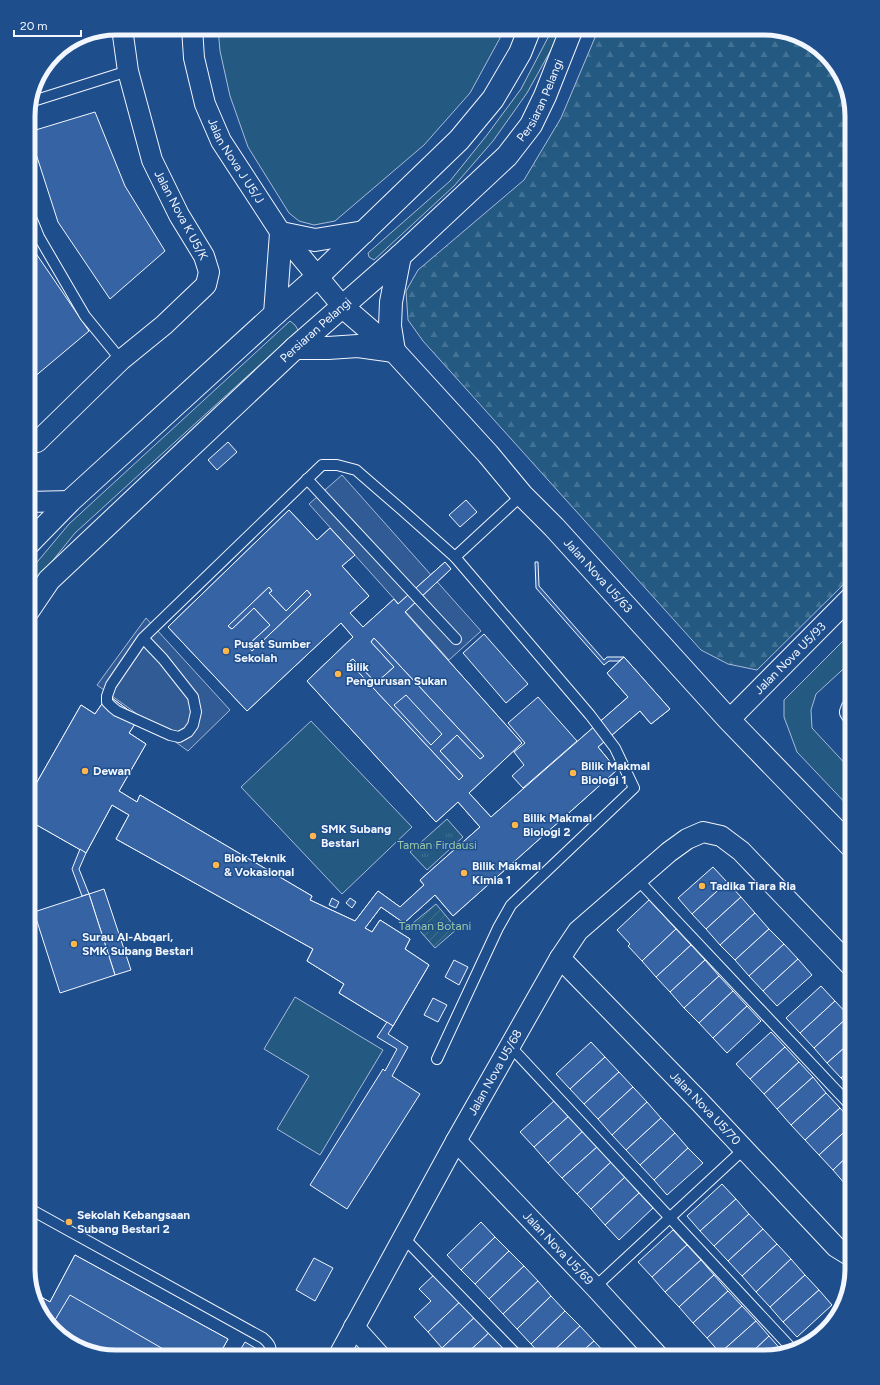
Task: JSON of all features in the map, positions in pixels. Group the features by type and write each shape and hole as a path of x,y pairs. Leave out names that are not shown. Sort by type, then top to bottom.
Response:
{"street":[{"name":"Jalan Nova K U5/K","path":"35,442 37,442 121,360 164,325 206,285 209,272 204,256 179,215 152,160 128,71 123,35"},
{"name":"Jalan Nova J U5/J","path":"192,35 194,58 205,104 220,141 281,233 343,307"},
{"path":"35,537 70,501 317,276 459,140 493,99 520,53 527,35"},
{"name":"Persiaran Pelangi","path":"35,601 49,580 296,348 400,256 507,156 531,125 545,96 569,35"},
{"path":"275,314 281,233 315,240 364,232"},
{"path":"296,348 358,346 394,351 390,326 391,302 400,256"},
{"name":"Jalan Nova U5/63","path":"343,307 394,351 488,454 522,495 554,527 729,720 845,840"},
{"path":"35,502 70,501"},
{"name":"Jalan Nova U5/93","path":"729,720 845,603"},
{"name":"Jalan Nova U5/68","path":"342,1350 456,1141 560,958 578,931 669,852 687,840 703,832 721,836 741,851 845,960"},
{"name":"Jalan Nova U5/70","path":"560,958 836,1246 845,1252"},
{"name":"Jalan Nova U5/69","path":"456,1141 652,1350"},
{"path":"354,1327 375,1350"}],"lane":[{"path":"37,100 128,71"},
{"path":"35,227 39,237 85,316 121,360"},
{"path":"143,638 163,659 193,697 196,712 193,725 188,732 179,737 170,736 117,711 107,702 106,696 112,685 143,638 322,465 337,465 356,470 455,557 595,721 615,748 634,788 511,905 498,928 437,1059"},
{"path":"307,479 456,639"},
{"path":"455,557 522,495"},
{"path":"637,879 845,1100"},
{"path":"510,1046 668,1218 789,1346"},
{"path":"594,1287 744,1149"},
{"path":"35,1212 264,1338 270,1344 272,1350"},
{"path":"403,1237 512,1350"}],"green space":[{"path":"219,35 501,35 470,93 424,145 335,221 314,225 299,221 289,213 248,147 230,96 220,51"},
{"path":"549,35 558,35 527,93 493,141 454,186 374,260 369,257 368,253 450,181 521,89"},
{"path":"596,35 769,35 790,39 809,49 825,63 837,80 841,90 845,116 845,583 757,670 728,664 701,650 423,341 408,320 406,291 418,270 524,180 561,118"},
{"path":"290,321 295,325 298,330 75,533 35,582 35,565 69,524"},
{"path":"845,639 845,667 816,694 811,710 812,728 845,763 845,803 797,752 784,717 784,700"},
{"path":"311,721 412,827 342,894 241,787"},
{"name":"Taman Firdausi","path":"447,819 463,837 427,870 410,852"},
{"name":"Taman Botani","path":"436,904 457,929 435,948 413,923"},
{"path":"295,997 383,1050 320,1155 277,1129 309,1076 264,1049"}],"shaded area":[{"path":"342,475 481,631 449,660 309,504"},
{"path":"146,618 230,710 188,751 97,685"}],"building":[{"path":"95,112 125,186 165,251 110,299 58,222 35,151 35,130"},
{"path":"35,252 89,331 35,376"},
{"path":"228,442 237,452 217,470 208,460"},
{"path":"466,500 477,512 460,527 449,515"},
{"path":"289,510 317,540 330,528 355,555 342,566 369,596 350,613 363,627 394,599 398,604 445,562 451,569 405,612 522,743 469,793 491,817 628,697 607,673 624,657 670,709 651,724 640,711 598,747 617,770 453,916 435,895 404,923 381,907 365,928 372,932 380,920 410,939 405,949 429,965 393,1026 339,993 344,984 307,961 313,949 116,839 129,815 112,805 86,853 35,824 35,786 81,705 95,714 108,695 139,718 129,733 146,744 119,791 137,802 140,795 312,896 310,900 355,921 378,891 400,907 424,885 420,880 480,827 458,802 436,822 307,681 353,637 341,623 247,711 168,627"},
{"path":"289,510 317,540 330,528 355,555 342,566 369,596 350,613 363,627 394,599 398,604 445,562 451,569 405,612 522,743 469,793 491,817 628,697 607,673 624,657 670,709 651,724 640,711 598,747 617,770 453,916 435,895 404,923 381,907 365,928 372,932 380,920 410,939 405,949 429,965 393,1026 339,993 344,984 307,961 313,949 116,839 129,815 112,805 86,853 35,824 35,786 81,705 95,714 108,695 139,718 129,733 146,744 119,791 137,802 140,795 312,896 310,900 355,921 378,891 400,907 424,885 420,880 480,827 458,802 436,822 307,681 353,637 341,623 247,711 168,627"},
{"path":"535,562 538,562 539,586 604,660 607,657 624,657 619,661 609,661 604,665 536,588"},
{"path":"269,587 272,591 269,593 286,611 307,590 311,595 252,651 247,646 270,625 254,608 232,629 228,626"},
{"path":"269,587 272,591 269,593 286,611 307,590 311,595 252,651 247,646 270,625 254,608 232,629 228,626"},
{"path":"484,634 528,684 506,703 463,653"},
{"path":"374,638 484,756 480,759 457,735 440,751 463,776 459,780 349,662 353,659 376,683 394,667 371,642"},
{"path":"374,638 484,756 480,759 457,735 440,751 463,776 459,780 349,662 353,659 376,683 394,667 371,642"},
{"path":"406,695 442,734 431,745 394,705"},
{"path":"538,697 577,741 523,788 512,776 524,765 514,752 525,743 508,723"},
{"path":"80,849 86,853 79,869 89,894 82,896 72,869"},
{"path":"713,867 727,882 692,914 678,898"},
{"path":"727,882 741,897 706,929 692,914"},
{"path":"104,889 131,970 115,975 89,894"},
{"name":"Surau Al-Abqari, SMK Subang Bestari","path":"89,894 115,975 60,993 35,912"},
{"path":"741,897 755,913 720,945 706,929"},
{"path":"332,898 339,902 336,908 329,905"},
{"path":"350,898 356,902 352,908 346,903"},
{"path":"649,900 676,929 642,961 628,946 630,944 617,930"},
{"path":"755,913 769,929 735,960 720,945"},
{"path":"676,929 691,945 656,977 642,961"},
{"path":"769,929 784,944 749,976 735,960"},
{"path":"784,944 798,959 763,991 749,976"},
{"path":"691,945 705,960 670,992 656,977"},
{"path":"798,959 812,975 777,1006 763,991"},
{"path":"454,960 468,967 459,985 445,977"},
{"path":"705,960 719,976 684,1008 670,992"},
{"path":"719,976 733,991 699,1023 684,1008"},
{"path":"821,986 835,1001 800,1033 786,1018"},
{"path":"733,991 747,1006 713,1038 699,1023"},
{"path":"433,998 447,1005 438,1022 424,1015"},
{"path":"835,1001 845,1012 845,1020 814,1048 800,1033"},
{"path":"747,1006 761,1021 727,1053 713,1038"},
{"path":"845,1020 845,1047 827,1063 814,1048"},
{"path":"387,1022 393,1026 388,1034 408,1047 392,1076 420,1094 347,1209 310,1185 383,1069 385,1071 397,1049 377,1037"},
{"path":"771,1032 785,1047 750,1079 736,1064"},
{"path":"591,1042 605,1057 570,1089 556,1074"},
{"path":"785,1047 799,1062 764,1094 750,1079"},
{"path":"845,1047 845,1074 841,1078 827,1063"},
{"path":"605,1057 619,1072 584,1104 570,1089"},
{"path":"799,1062 813,1077 777,1109 764,1094"},
{"path":"619,1072 633,1087 598,1119 584,1104"},
{"path":"845,1074 845,1082 841,1078"},
{"path":"813,1077 826,1093 791,1125 777,1109"},
{"path":"633,1087 647,1102 612,1135 598,1119"},
{"path":"826,1093 840,1108 805,1140 791,1125"},
{"path":"555,1100 569,1116 534,1147 520,1132"},
{"path":"647,1102 661,1118 626,1150 612,1135"},
{"path":"840,1108 845,1113 845,1131 819,1155 805,1140"},
{"path":"569,1116 583,1131 548,1163 534,1147"},
{"path":"661,1118 675,1133 640,1165 626,1150"},
{"path":"583,1131 597,1147 562,1178 548,1163"},
{"path":"845,1131 845,1159 833,1170 819,1155"},
{"path":"675,1133 688,1148 654,1180 640,1165"},
{"path":"597,1147 611,1162 577,1194 562,1178"},
{"path":"688,1148 703,1163 667,1195 654,1180"},
{"path":"845,1159 845,1184 833,1170"},
{"path":"611,1162 625,1177 591,1209 577,1194"},
{"path":"625,1177 639,1193 605,1225 591,1209"},
{"path":"722,1184 736,1199 700,1231 687,1216"},
{"path":"639,1193 653,1208 619,1240 605,1225"},
{"path":"736,1199 749,1214 714,1246 700,1231"},
{"path":"749,1214 763,1229 728,1261 714,1246"},
{"path":"481,1222 495,1237 461,1270 447,1255"},
{"path":"763,1229 777,1244 742,1276 728,1261"},
{"path":"673,1230 687,1245 652,1277 638,1262"},
{"path":"495,1237 509,1251 475,1284 461,1270"},
{"path":"777,1244 791,1259 756,1292 742,1276"},
{"path":"687,1245 701,1260 665,1292 652,1277"},
{"path":"509,1251 524,1266 489,1299 475,1284"},
{"path":"75,1255 228,1339 222,1350 111,1350 90,1346 80,1342 63,1330 49,1314 43,1305 40,1296 50,1302"},
{"path":"75,1255 228,1339 222,1350 111,1350 90,1346 80,1342 63,1330 49,1314 43,1305 40,1296 50,1302"},
{"path":"314,1258 333,1268 315,1301 296,1290"},
{"path":"791,1259 805,1275 770,1307 756,1292"},
{"path":"701,1260 714,1275 679,1307 665,1292"},
{"path":"524,1266 538,1281 503,1314 489,1299"},
{"path":"437,1272 463,1299 428,1332 414,1317 431,1301 419,1289"},
{"path":"714,1275 728,1291 693,1323 679,1307"},
{"path":"805,1275 819,1290 783,1322 770,1307"},
{"path":"538,1281 551,1296 517,1329 503,1314"},
{"path":"819,1290 832,1305 797,1337 783,1322"},
{"path":"728,1291 742,1306 707,1338 693,1323"},
{"path":"70,1295 165,1350 111,1350 90,1346 71,1336 54,1321"},
{"path":"551,1296 565,1311 531,1344 517,1329"},
{"path":"463,1299 477,1315 442,1348 428,1332"},
{"path":"742,1306 756,1321 723,1350 717,1350 707,1338"},
{"path":"565,1311 580,1326 554,1350 537,1350 531,1344"},
{"path":"477,1315 492,1330 471,1350 444,1350 442,1348"},
{"path":"756,1321 769,1336 754,1350 723,1350"},
{"path":"580,1326 594,1341 584,1350 554,1350"},
{"path":"492,1330 506,1345 501,1350 471,1350"},
{"path":"769,1336 780,1348 764,1350 754,1350"},
{"path":"594,1341 602,1350 584,1350"},
{"path":"245,1342 257,1349 256,1350 240,1350"},
{"path":"506,1345 511,1350 501,1350"}],"place":[{"name":"Pusat Sumber Sekolah","path":"226,651"},
{"name":"Bilik Pengurusan Sukan","path":"338,674"},
{"name":"Dewan","path":"85,771"},
{"name":"Bilik Makmal Biologi 1","path":"573,773"},
{"name":"Bilik Makmal Biologi 2","path":"515,825"},
{"name":"SMK Subang Bestari","path":"313,836"},
{"name":"Blok Teknik & Vokasional","path":"216,865"},
{"name":"Bilik Makmal Kimia 1","path":"464,873"},
{"name":"Tadika Tiara Ria","path":"702,886"},
{"name":"Surau Al-Abqari, SMK Subang Bestari","path":"74,944"},
{"name":"Sekolah Kebangsaan Subang Bestari 2","path":"69,1222"}]}
